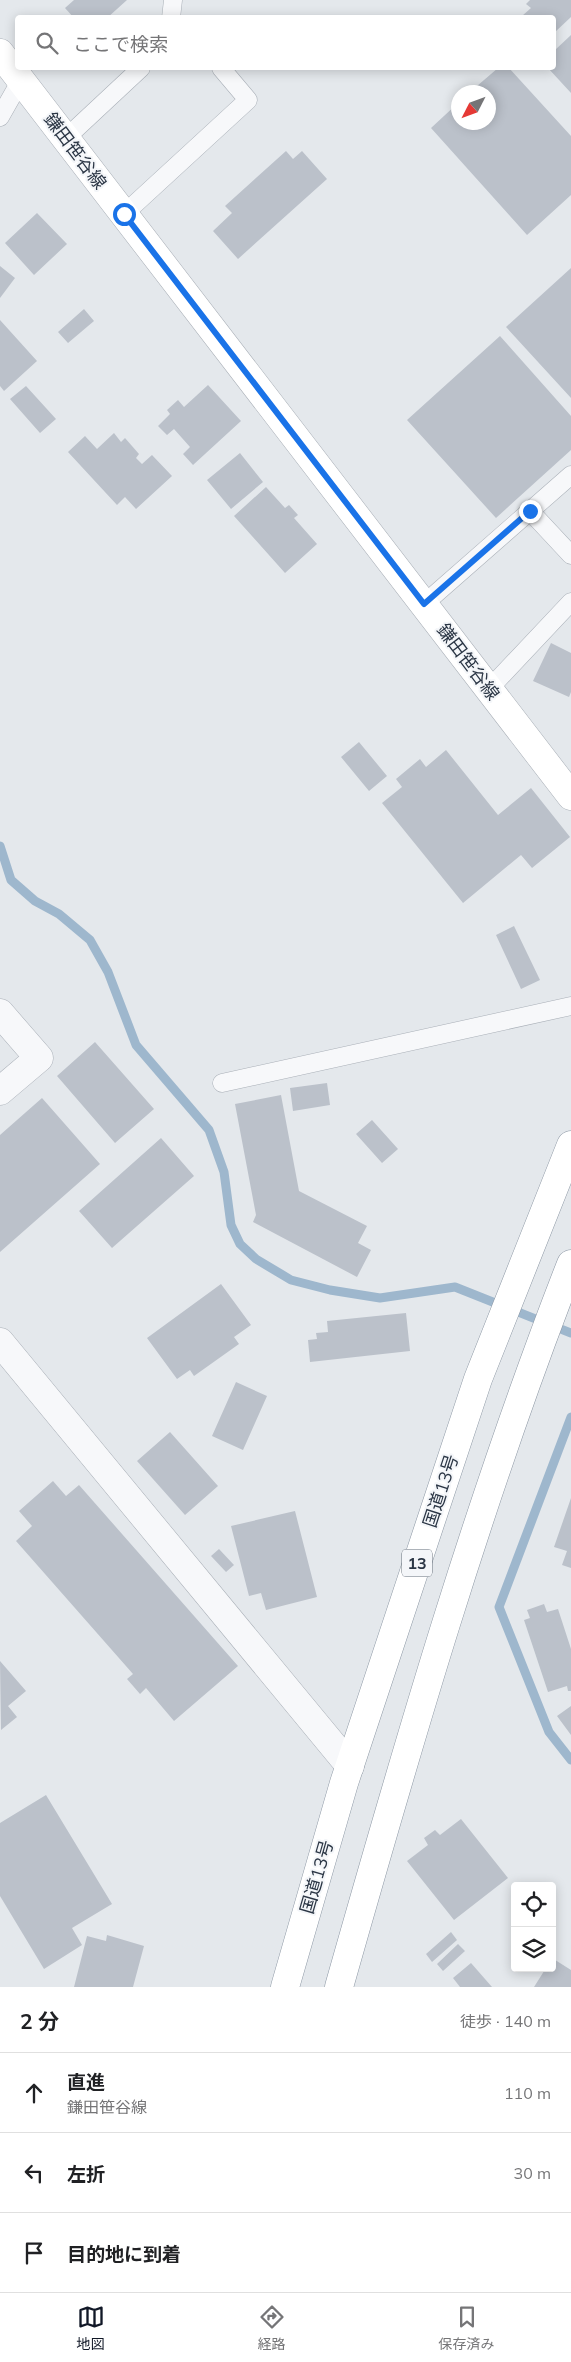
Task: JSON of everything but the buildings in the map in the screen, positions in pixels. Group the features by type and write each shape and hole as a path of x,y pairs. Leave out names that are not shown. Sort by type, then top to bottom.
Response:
{"main road":[{"name":"鎌田笹谷線","path":"0,53 571,796"},
{"name":"国道13号","path":"285,1987 350,1766 478,1379 571,1146"},
{"path":"338,1987 411,1735 530,1369 571,1264"}],"street":[{"path":"0,1013 39,1058 0,1091"},
{"path":"0,1342 350,1766"}],"lane":[{"path":"66,138 139,70"},
{"path":"124,214 248,100 223,70"},
{"path":"0,117 21,80"},
{"path":"424,604 571,475"},
{"path":"530,511 571,555"},
{"path":"489,689 571,602"},
{"path":"222,1083 571,1006"}],"waterway":[{"path":"0,846 11,880 35,901 59,914 90,940 108,972 136,1045 209,1130 224,1172 231,1225 240,1244 256,1259 291,1280 330,1290 380,1298 455,1287 571,1333"},
{"path":"571,1417 499,1607 549,1732 571,1760"}],"route":[{"path":"124,214 424,604 530,511"}]}
